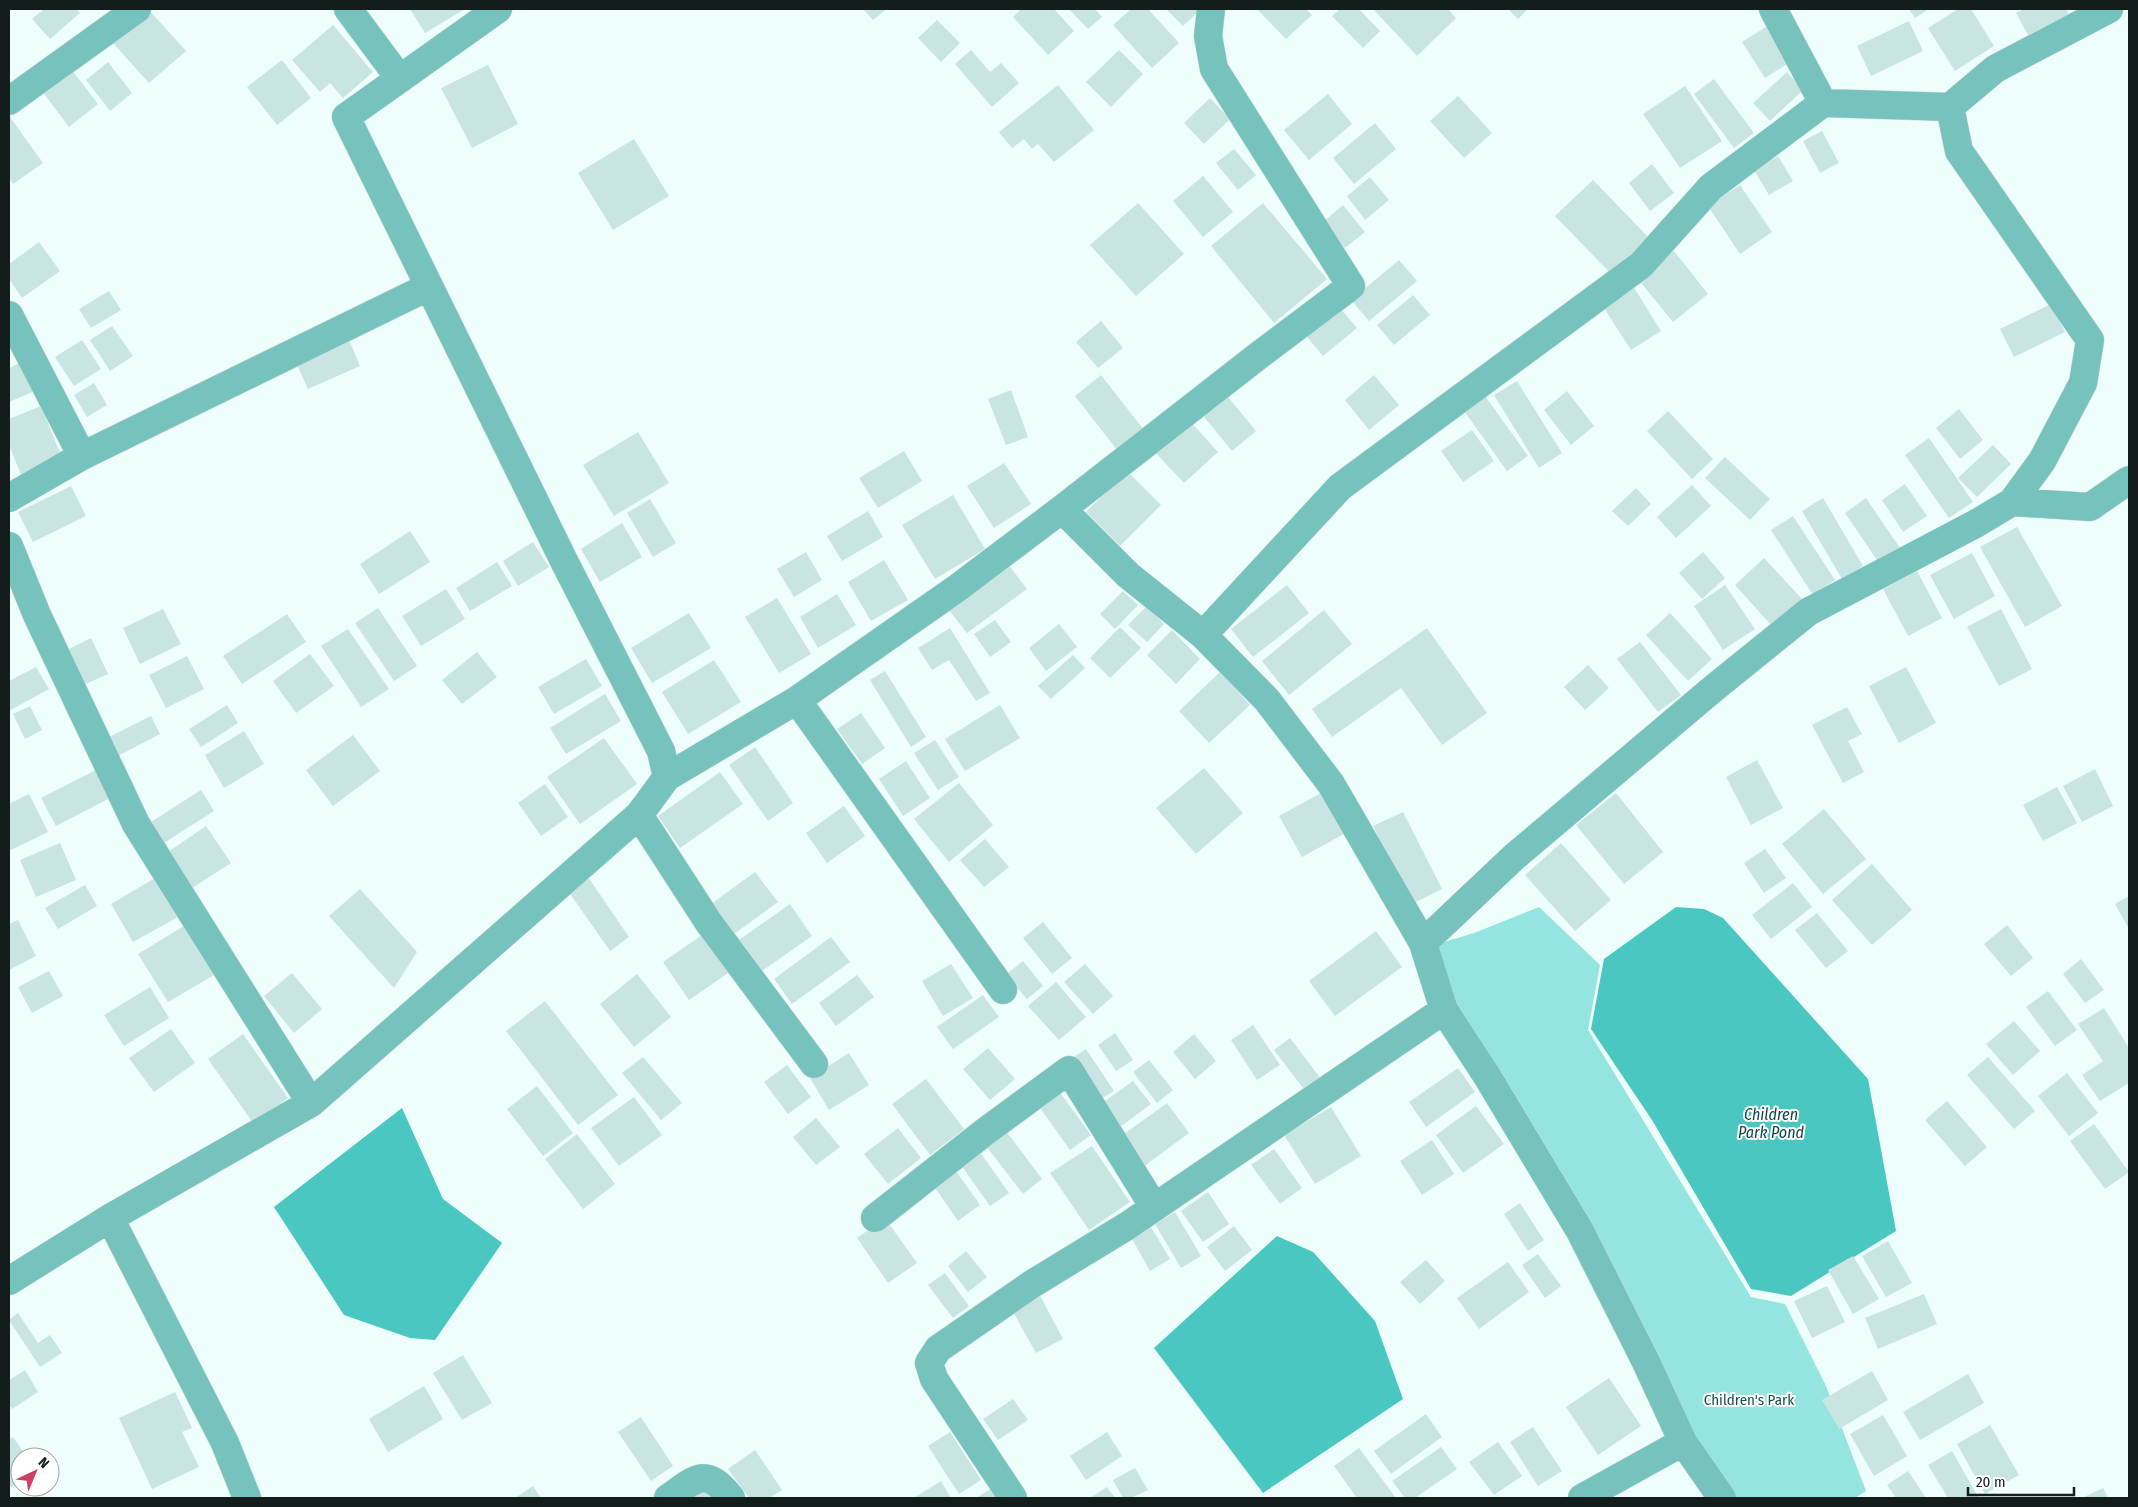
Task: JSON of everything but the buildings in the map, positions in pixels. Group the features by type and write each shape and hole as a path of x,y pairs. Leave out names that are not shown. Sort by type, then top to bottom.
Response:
{"street":[{"path":"9,101 137,9"},
{"path":"348,9 400,79"},
{"path":"498,9 346,117 564,561 661,750 667,777"},
{"path":"9,1281 110,1218 311,1103 639,816 667,777 797,700 956,589 1351,286 1214,69 1208,36 1212,9"},
{"path":"1773,9 1823,103"},
{"path":"1204,635 1340,487 1641,265 1712,187 1823,103 1950,107 1995,69 2109,9"},
{"path":"1423,943 1514,857 1714,688 1808,612 2012,502 2042,461 2083,383 2090,340 1959,151 1950,107"},
{"path":"9,498 82,456 428,286"},
{"path":"9,315 82,456"},
{"path":"2012,502 2090,507 2129,480"},
{"path":"1062,509 1128,575 1204,635 1267,700 1331,784 1423,943 1444,1010 1487,1076 1580,1231 1646,1362 1683,1442 1722,1498"},
{"path":"9,546 37,615 136,824 311,1103"},
{"path":"797,700 1003,990"},
{"path":"639,816 709,923 814,1064"},
{"path":"1013,1498 934,1379 929,1363 938,1349 1024,1289 1154,1207 1444,1010"},
{"path":"875,1218 1068,1070 1154,1207"},
{"path":"110,1218 225,1444 247,1498"},
{"path":"1582,1498 1683,1442"},
{"path":"668,1498 699,1478 707,1478 722,1488 731,1498"}],"green space":[{"name":"Children's Park","path":"1539,907 1600,965 1588,1030 1751,1297 1785,1304 1825,1384 1866,1491 1855,1498 1726,1498 1447,1001 1431,946 1474,933"}],"water":[{"name":"Children Park Pond","path":"1676,907 1704,909 1723,918 1868,1079 1896,1231 1791,1296 1751,1289 1652,1120 1591,1029 1604,959"},
{"path":"402,1108 443,1199 502,1243 435,1340 410,1338 344,1315 274,1207"},
{"path":"1277,1236 1313,1252 1375,1321 1403,1399 1263,1493 1154,1348"}]}
